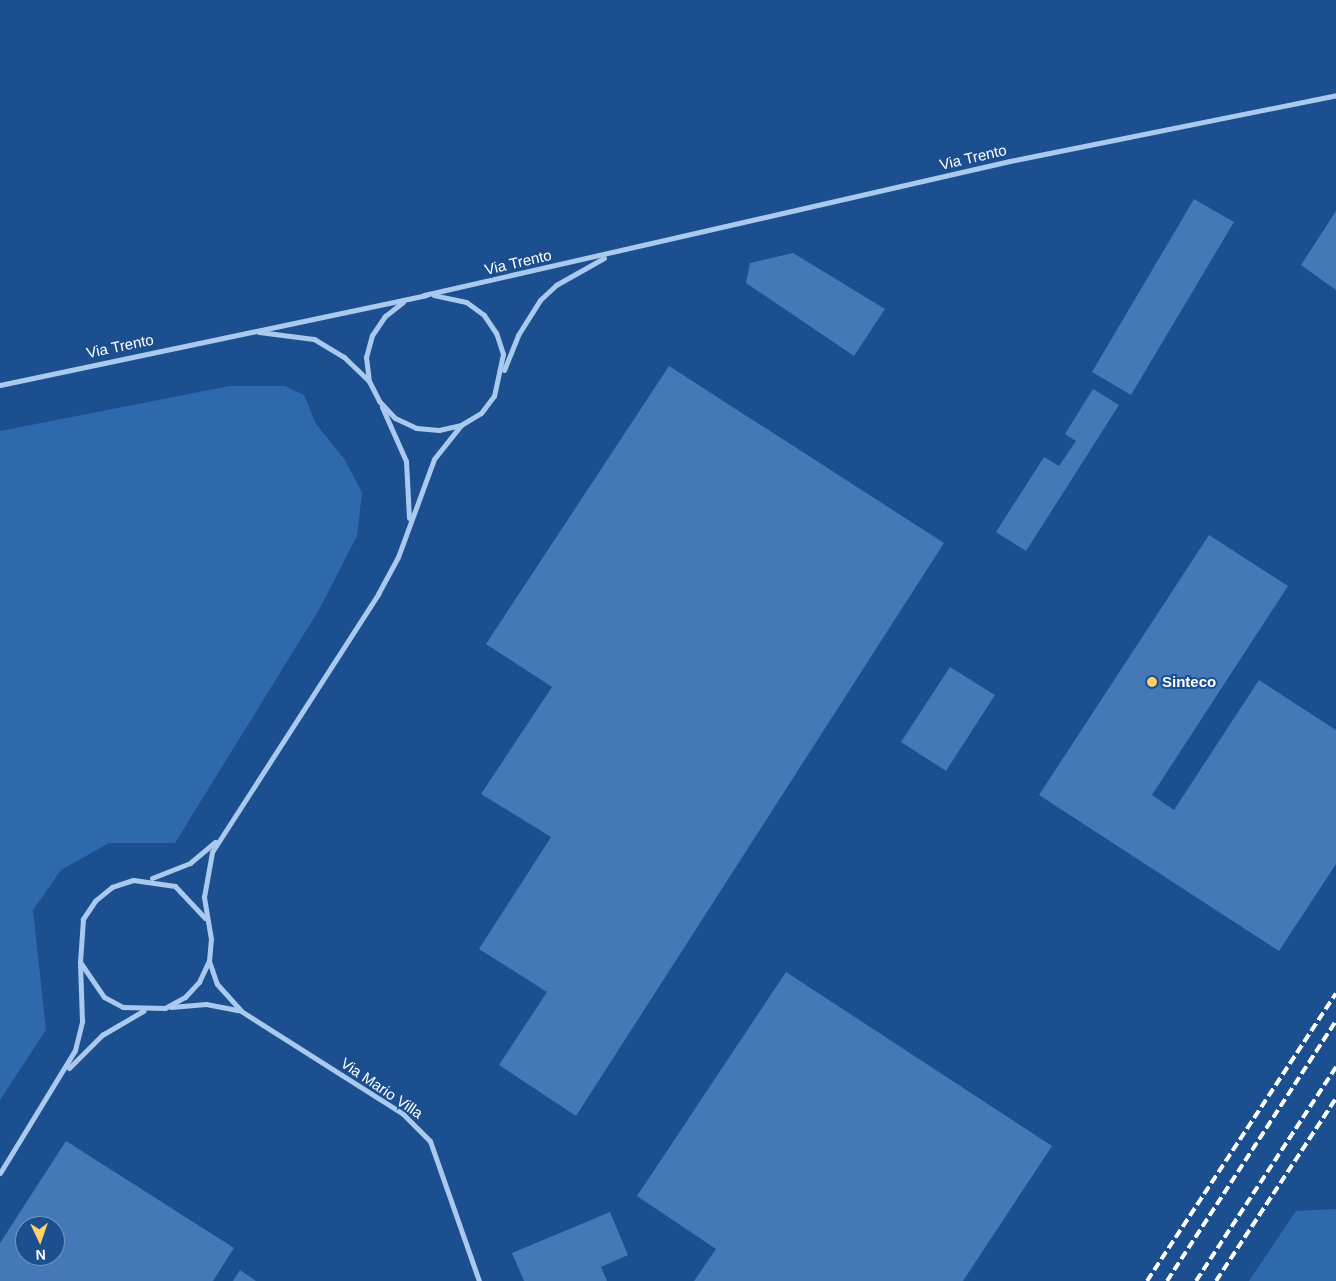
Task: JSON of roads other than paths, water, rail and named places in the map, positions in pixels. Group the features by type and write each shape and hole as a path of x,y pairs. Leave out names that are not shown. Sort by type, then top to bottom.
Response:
{"street":[{"name":"Via Trento","path":"0,384 246,332 403,302 424,295 1010,161 1336,95"},
{"name":"Via Trento","path":"403,302 385,316 372,335 366,358 369,381 379,401 395,418 416,428 439,430 461,425 481,413 494,396 518,336 540,300 574,273 618,252"},
{"name":"Via Trento","path":"424,295 466,302 484,315 496,333 502,375"},
{"name":"Via Trento","path":"246,332 277,332 314,339 344,357 369,381"},
{"path":"379,401 406,461 408,523"},
{"path":"80,962 104,997 123,1007 144,1011 165,1008 185,997 200,982 209,961 210,939 205,918 208,874 222,834 378,594 434,459 461,425"},
{"path":"65,1072 80,1033 80,962 83,919 95,901 112,887 148,880 190,863 222,834"},
{"path":"148,880 175,886 193,900 205,918"},
{"name":"Via Mario Villa","path":"209,961 217,984 241,1011 418,1126 439,1158 479,1281"},
{"name":"Via Mario Villa","path":"165,1008 206,1004 241,1011"},
{"path":"0,1172 65,1072 102,1035 144,1011"}],"railway":[{"path":"1147,1281 1336,993"},
{"path":"1167,1281 1336,1021"},
{"path":"1196,1281 1336,1067"},
{"path":"1216,1281 1336,1098"}],"place":[{"name":"Sinteco","path":"1152,682"}]}
